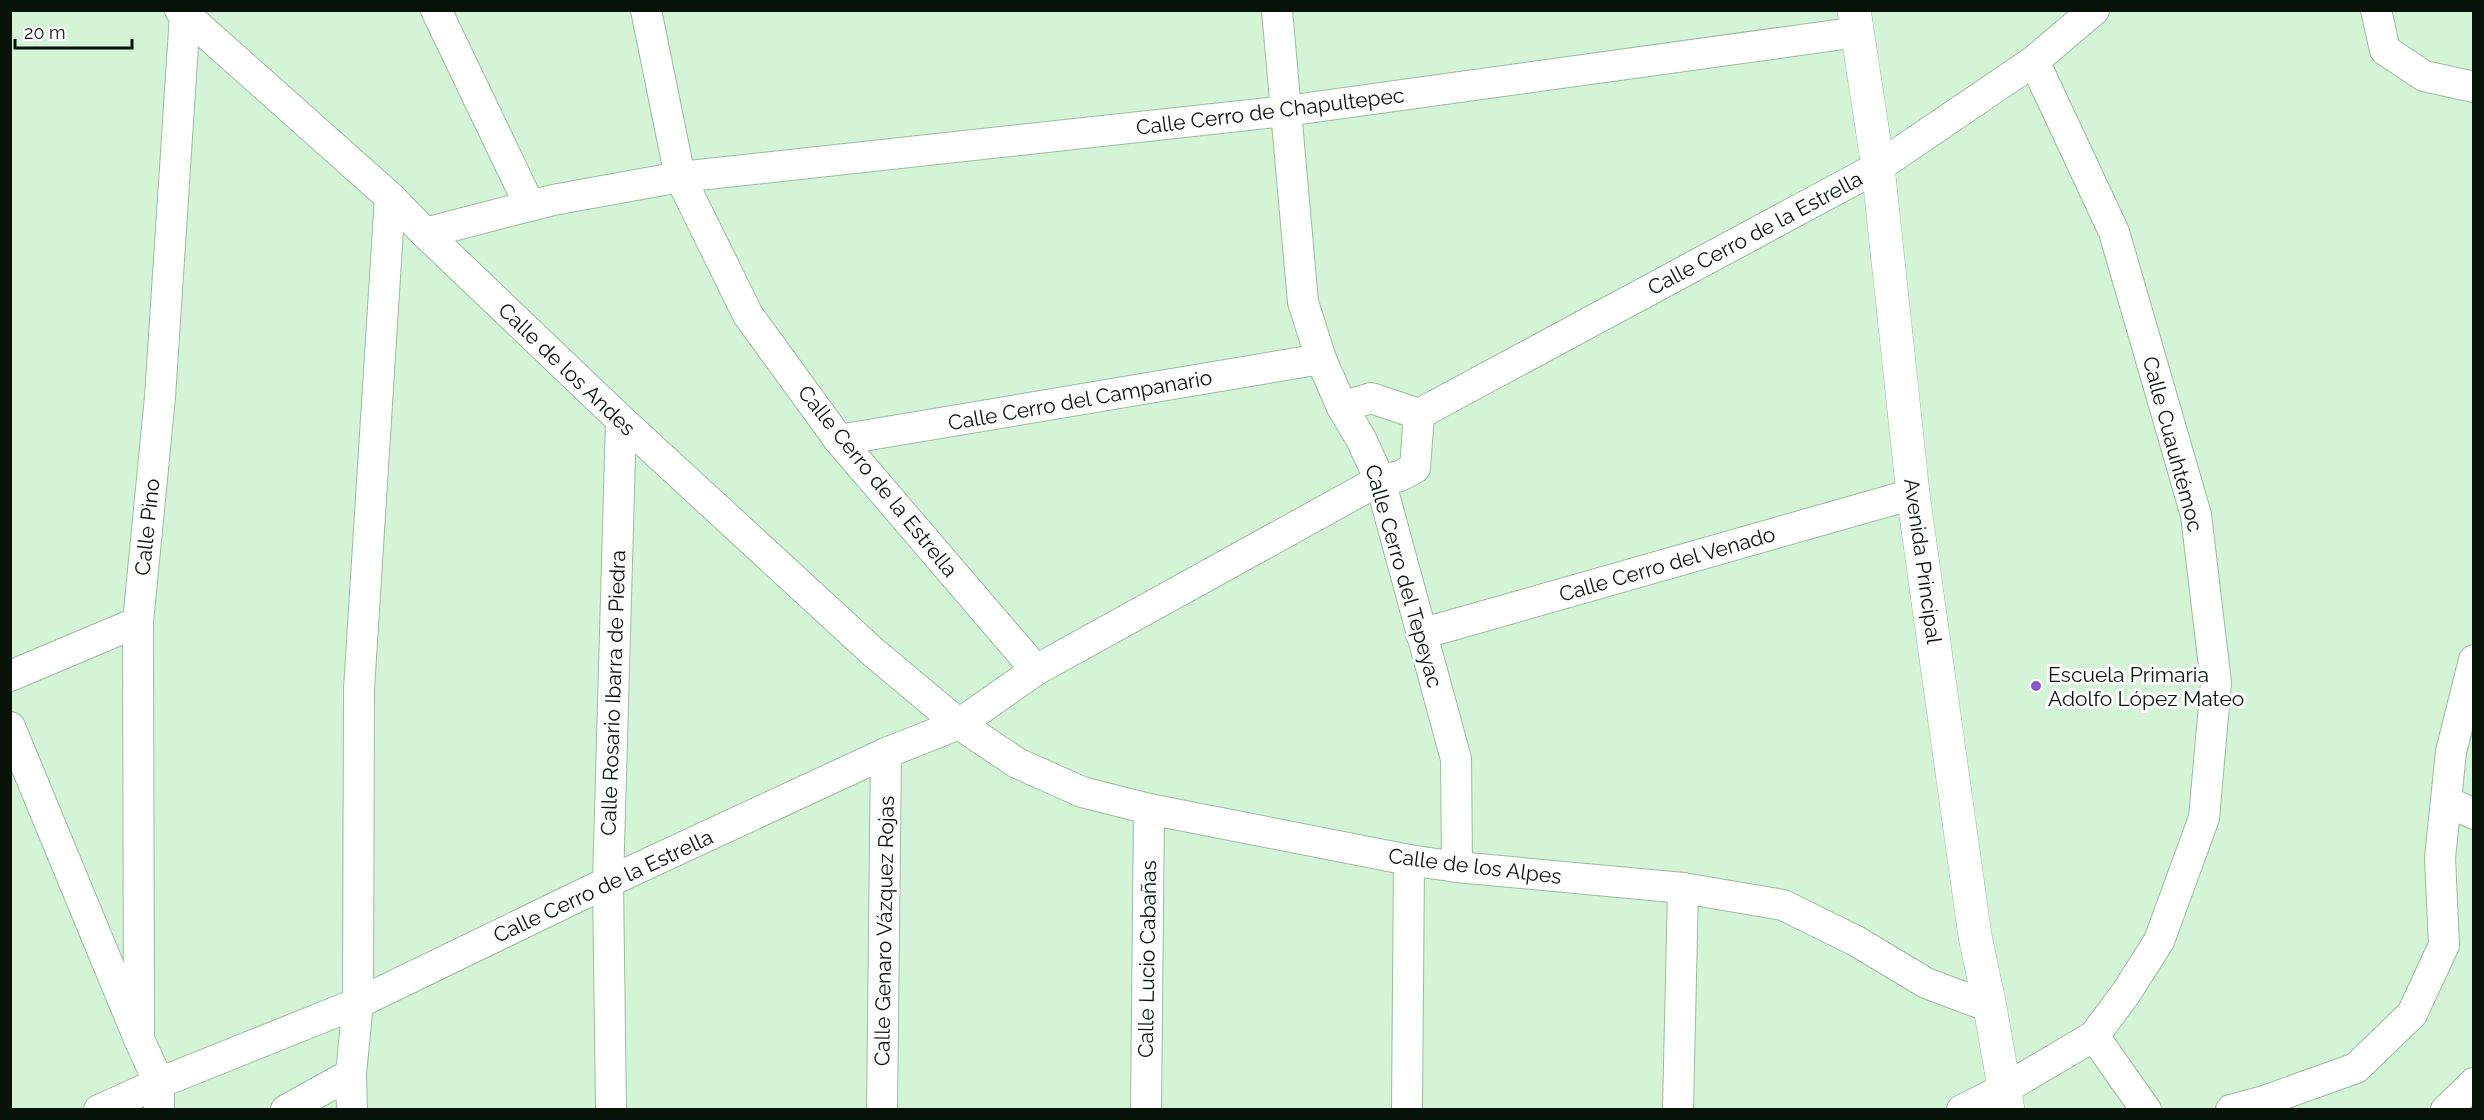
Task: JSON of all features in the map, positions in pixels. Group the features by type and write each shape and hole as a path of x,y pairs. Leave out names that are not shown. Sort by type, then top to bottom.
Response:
{"street":[{"path":"436,10 530,206"},
{"name":"Calle Cerro de la Estrella","path":"646,10 680,177 748,315 839,440 1036,670"},
{"name":"Calle Cerro del Tepeyac","path":"1277,10 1303,302 1321,359 1342,407 1361,439 1380,480 1422,634 1456,759 1457,867"},
{"path":"2376,10 2385,50 2424,76 2474,87"},
{"name":"Calle de los Andes","path":"182,13 390,197 621,420 873,652 959,724"},
{"name":"Calle Pino","path":"139,1039 138,622 160,397 182,13"},
{"name":"Calle Cerro de la Estrella","path":"99,1110 159,1096 608,882 886,753 959,724 1036,670 1380,480 1400,476 1415,468 1419,414 1878,167 2034,61 2079,16"},
{"name":"Calle Cerro de Chapultepec","path":"425,233 530,206 680,177 1286,111 1856,21"},
{"name":"Avenida Principal","path":"1856,21 1878,167 1913,494 1975,936 2007,1099"},
{"name":"Calle Cuauhtémoc","path":"2034,61 2118,244 2196,515 2216,682 2204,818 2159,941 2126,993 2094,1036"},
{"path":"352,1110 351,1074 358,1003 359,689 390,197"},
{"name":"Calle Cerro del Campanario","path":"839,440 1321,359"},
{"path":"1342,407 1371,398 1419,414"},
{"name":"Calle Rosario Ibarra de Piedra","path":"611,1110 608,882 621,420"},
{"name":"Calle Cerro del Venado","path":"1422,634 1913,494"},
{"path":"10,676 138,622"},
{"path":"2231,1110 2264,1101 2356,1068 2412,1014 2444,945 2440,858 2451,752 2474,660"},
{"name":"Calle de los Alpes","path":"959,724 1028,768 1082,792 1149,809 1409,860 1457,867 1683,888 1783,905 1856,941 1926,983 1990,1006"},
{"path":"10,727 139,1039 159,1096"},
{"name":"Calle Genaro Vázquez Rojas","path":"882,1110 886,753"},
{"path":"2446,801 2474,814"},
{"name":"Calle Lucio Cabañas","path":"1146,1110 1149,809"},
{"path":"1407,1110 1409,860"},
{"path":"1678,1110 1683,888"},
{"path":"1962,1110 2007,1099 2094,1036 2146,1110"},
{"path":"286,1110 351,1074"},
{"path":"2446,1110 2474,1083"}],"place":[{"name":"Escuela Primaria Adolfo López Mateo","path":"2036,686"}]}
